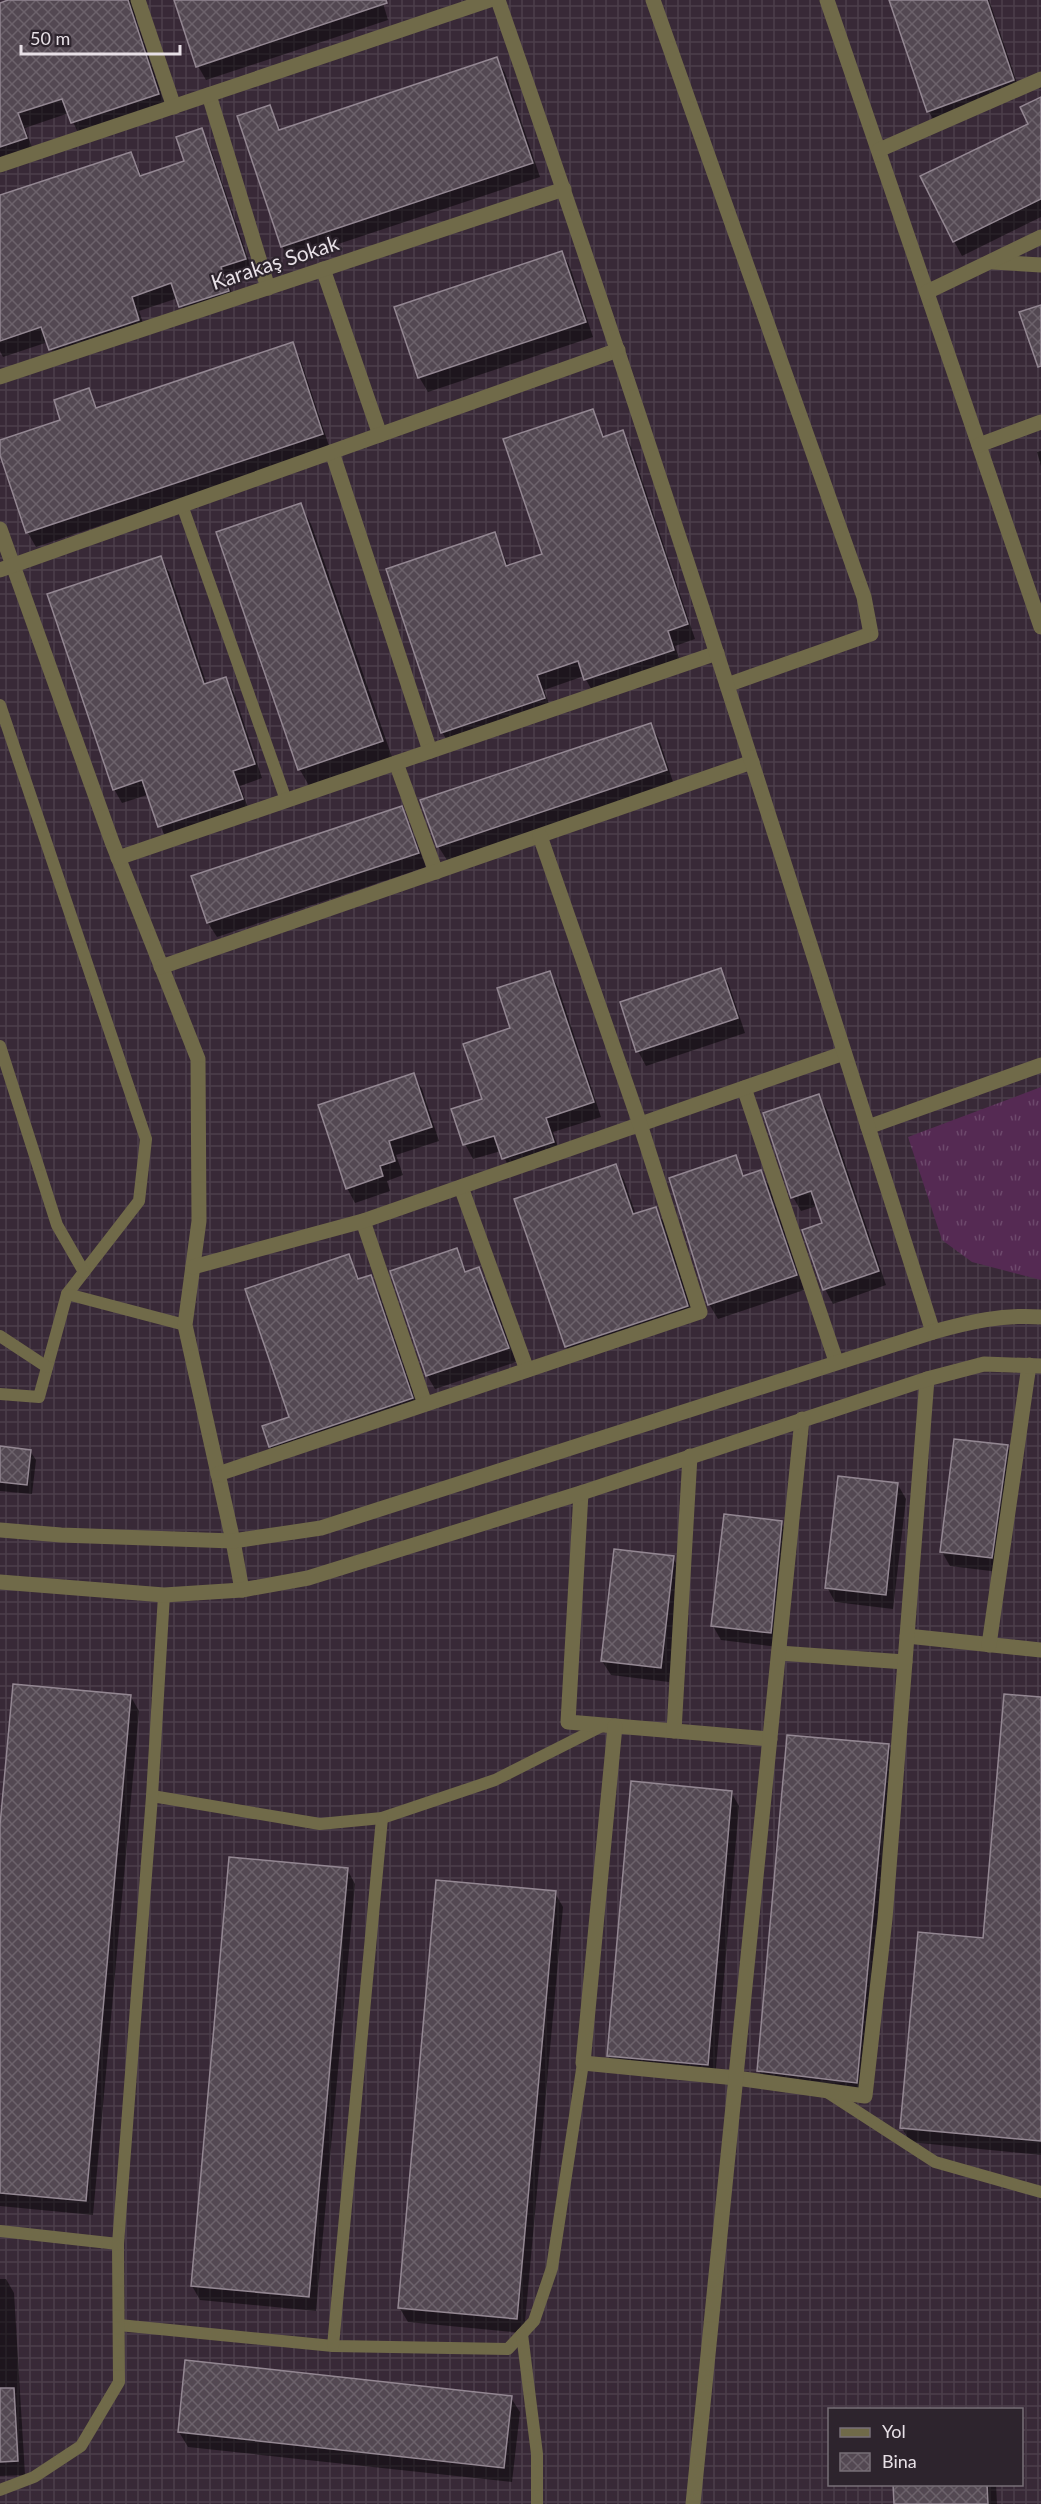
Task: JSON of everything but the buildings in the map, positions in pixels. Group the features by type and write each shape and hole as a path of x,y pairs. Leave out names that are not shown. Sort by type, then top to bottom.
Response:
{"street":[{"path":"138,0 174,106"},
{"path":"0,165 490,0"},
{"path":"498,0 618,350 717,653 933,1332"},
{"path":"653,0 864,597 871,634 727,685"},
{"path":"827,0 1041,627"},
{"path":"879,150 1041,79"},
{"path":"209,95 268,288"},
{"name":"Karakaş Sokak","path":"0,377 564,189"},
{"path":"927,292 1041,237"},
{"path":"990,262 1041,265"},
{"path":"323,269 380,435"},
{"path":"6,567 618,350"},
{"path":"979,445 1041,422"},
{"path":"332,452 430,751"},
{"path":"0,529 6,567 198,1059 199,1221 186,1325 242,1590"},
{"path":"118,858 717,653"},
{"path":"161,967 752,762"},
{"path":"396,763 436,872"},
{"path":"219,1474 700,1312 640,1124 540,836"},
{"path":"193,1267 363,1221 844,1053"},
{"path":"868,1127 1041,1065"},
{"path":"744,1088 836,1361"},
{"path":"461,1186 526,1370"},
{"path":"363,1221 425,1404"},
{"path":"0,1530 61,1535 233,1541 321,1528 836,1361 933,1332 978,1319 1021,1315 1041,1317"},
{"path":"0,1582 164,1595 242,1590 308,1578 581,1493 927,1378 984,1364 1035,1366 989,1645"},
{"path":"609,1726 583,2063 736,2078 865,2096 885,1919 927,1378"},
{"path":"693,2504 802,1419"},
{"path":"674,1731 690,1456"},
{"path":"581,1493 568,1722 770,1739"},
{"path":"907,1636 1041,1650"},
{"path":"779,1653 905,1662"}],"lane":[{"path":"182,505 286,800"},
{"path":"0,705 146,1139 139,1201 67,1294 39,1397 0,1394"},
{"path":"0,1046 57,1226 84,1272"},
{"path":"67,1294 186,1325"},
{"path":"0,1336 47,1367"},
{"path":"0,2490 34,2477 81,2446 119,2382 118,2244 152,1796 164,1595"},
{"path":"152,1796 320,1824 382,1818 495,1780 609,1726"},
{"path":"333,2346 382,1818"},
{"path":"119,2325 333,2346 508,2349 534,2321 552,2268 583,2063"},
{"path":"823,2090 935,2162 1041,2192"},
{"path":"0,2231 118,2244"},
{"path":"522,2334 537,2454 537,2504"}],"shaded area":[{"path":"0,0 1041,0 1041,2504 0,2504"}],"green space":[{"path":"1041,1087 1041,1280 972,1262 942,1240 908,1137"}]}
